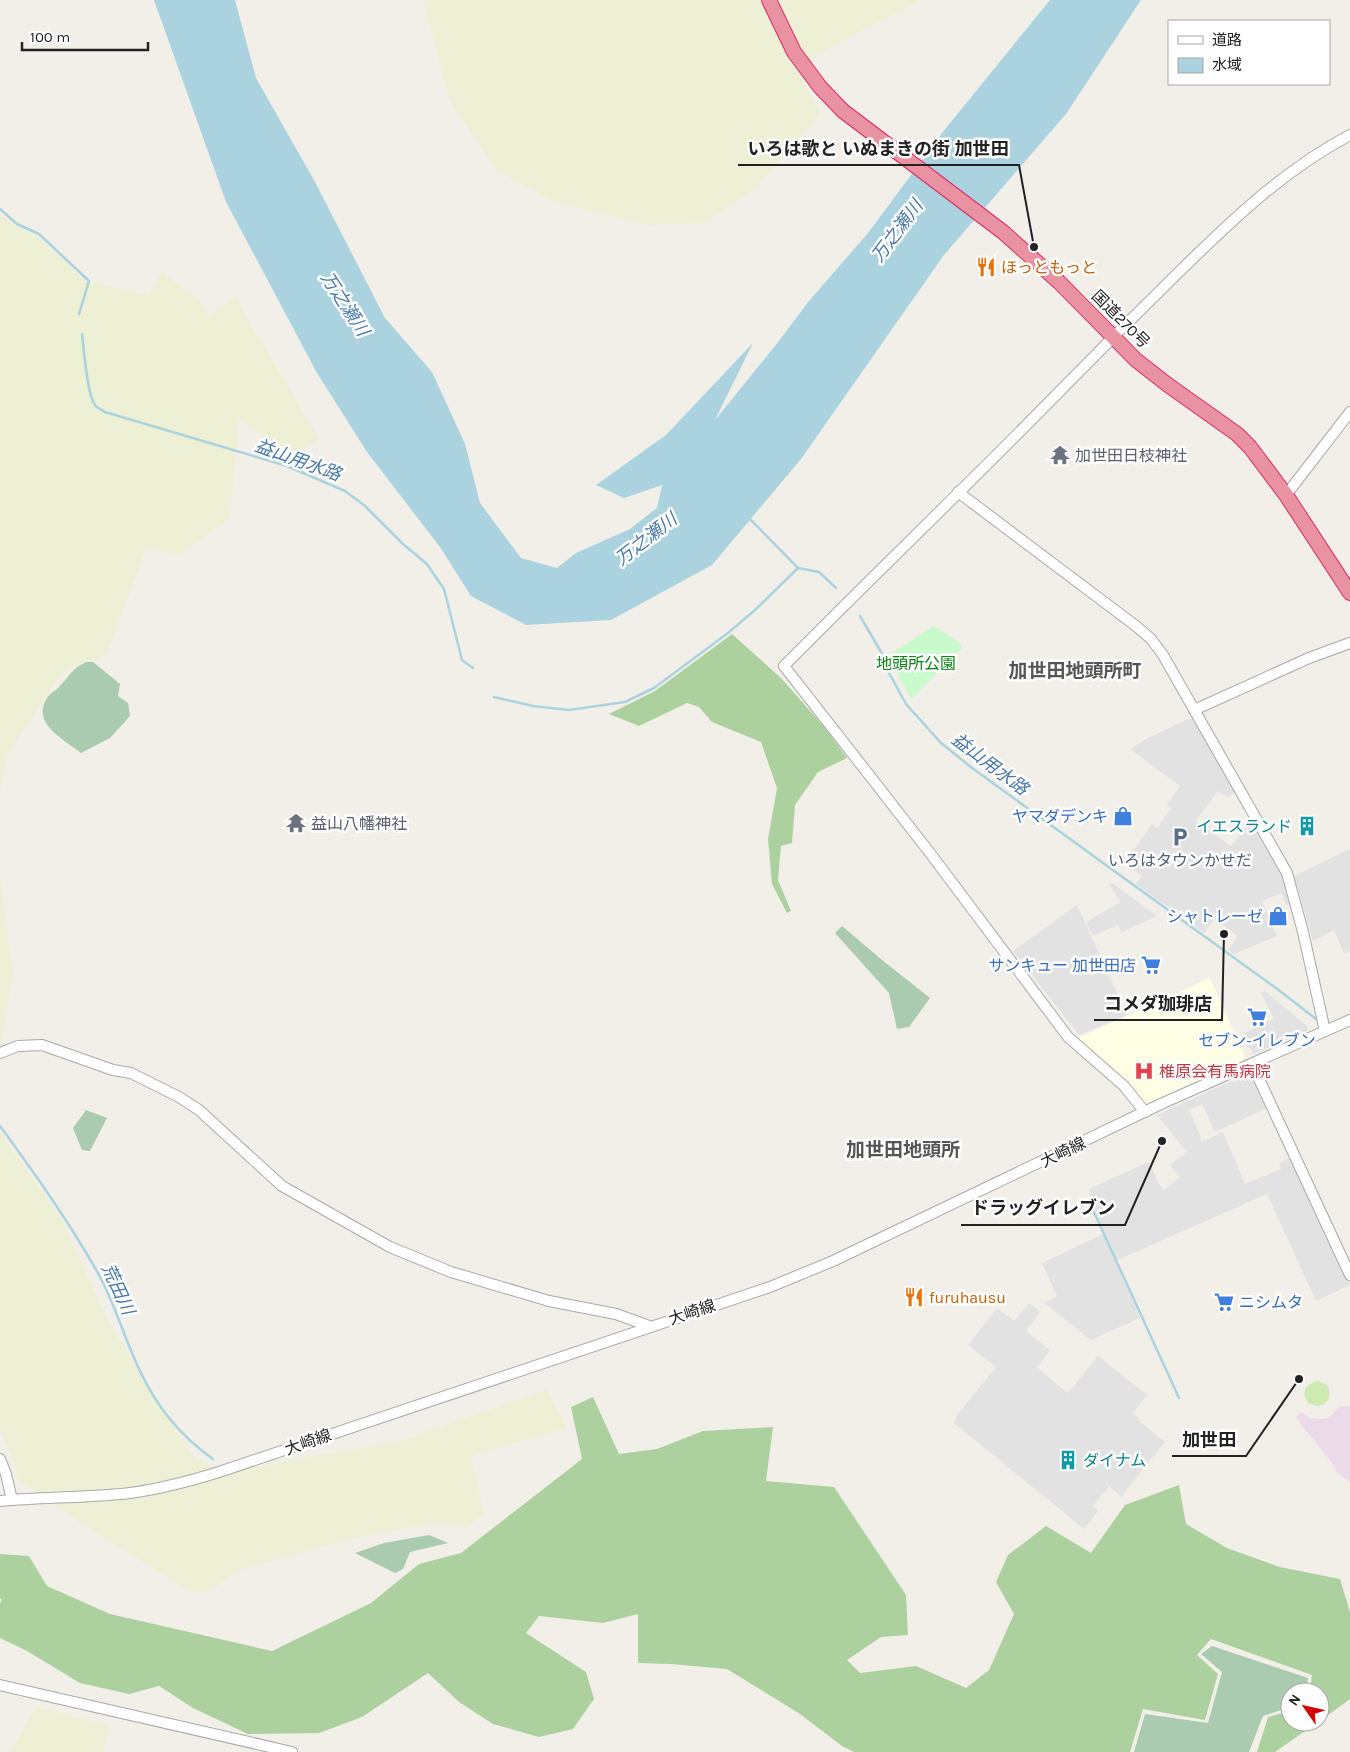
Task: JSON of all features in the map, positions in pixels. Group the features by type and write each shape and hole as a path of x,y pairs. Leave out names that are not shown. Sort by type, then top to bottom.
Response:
{"highway":[{"name":"国道270号","path":"769,0 794,52 820,87 843,111 999,229 1033,257 1136,360 1250,446 1286,495 1350,593"}],"street":[{"path":"1145,1112 1124,1086 1081,1049 1061,1028 935,860 784,666 1113,337 1244,210 1273,184 1305,160 1350,135"},
{"path":"1286,495 1350,412"},
{"path":"958,492 1136,626 1151,639 1163,655 1287,873 1303,932 1325,1031"},
{"path":"1194,710 1309,658 1350,643"},
{"name":"大崎線","path":"0,1501 131,1493 181,1483 219,1472 770,1286 833,1261 1145,1112 1350,1020"},
{"path":"0,1053 18,1046 42,1045 113,1070 131,1073 179,1097 199,1110 282,1186 390,1247 470,1278 549,1302 616,1314 649,1326"},
{"path":"1252,1064 1350,1275"},
{"path":"0,1459 6,1474 12,1500"},
{"path":"0,1685 292,1752"}],"shaded area":[{"path":"423,0 919,0 796,65 820,114 755,189 704,223 648,225 552,201 497,170 450,101"},
{"path":"0,214 20,229 37,236 86,281 149,295 162,272 196,298 210,315 235,297 319,439 290,456 239,418 230,518 180,554 146,549 107,654 61,674 7,755 0,795"},
{"path":"86,662 93,662 120,684 118,696 128,703 130,716 110,738 81,753 46,723 43,716 43,707 48,696 74,670"},
{"name":"いろはタウンかせだ","path":"1188,719 1193,719 1235,791 1229,798 1218,791 1196,821 1231,846 1251,819 1283,875 1291,903 1286,905 1281,893 1262,901 1277,936 1234,954 1228,950 1238,936 1215,919 1204,933 1136,884 1142,876 1127,865 1133,858 1130,855 1152,824 1157,828 1171,808 1167,805 1180,786 1130,749 1146,739"},
{"path":"1350,849 1350,951 1344,953 1334,930 1313,941 1294,876"},
{"path":"0,875 13,975 0,1051"},
{"path":"1112,883 1157,916 1122,932 1118,925 1093,936 1086,922 1121,902 1109,884"},
{"path":"1077,905 1127,1015 1079,1035 1013,951"},
{"path":"842,926 930,998 909,1027 897,1029 889,993 835,933"},
{"path":"1210,978 1245,1057 1242,1061 1146,1104 1126,1082 1076,1039"},
{"path":"1265,991 1308,1027 1307,1031 1254,1054 1243,1034 1274,1019 1261,993"},
{"path":"1247,1074 1253,1074 1269,1107 1215,1132 1202,1104 1189,1110 1200,1138 1202,1142 1223,1132 1245,1184 1281,1169 1279,1163 1290,1158 1350,1285 1316,1301 1267,1194 1115,1261 1140,1318 1091,1340 1044,1303 1057,1296 1042,1263 1103,1234 1111,1253 1114,1252 1091,1202 1089,1189 1149,1162 1159,1184 1164,1190 1180,1177 1170,1165 1187,1152 1157,1115"},
{"path":"86,1110 107,1118 90,1151 82,1150 73,1128"},
{"path":"0,1133 61,1218 110,1324 193,1457 227,1472 401,1441 547,1389 567,1428 471,1456 484,1513 466,1528 432,1523 347,1540 240,1570 211,1590 198,1593 183,1587 68,1515 33,1489 18,1481 17,1471 5,1440 0,1433"},
{"path":"1029,1303 1040,1312 1026,1331 1050,1350 1037,1368 1068,1393 1098,1356 1147,1395 1133,1413 1139,1418 1138,1420 1165,1442 1121,1497 1109,1486 1093,1506 1098,1511 1084,1529 954,1423 958,1414 996,1367 968,1345 997,1308 1014,1321"},
{"path":"1350,1406 1350,1482 1335,1471 1336,1468 1296,1418 1301,1412 1310,1418 1327,1418 1338,1407"},
{"path":"429,1535 448,1543 410,1552 403,1569 395,1573 355,1553 384,1543"},
{"path":"1212,1646 1308,1678 1307,1682 1280,1682 1280,1710 1263,1716 1249,1752 1134,1752 1145,1714 1208,1723 1222,1672 1201,1654"},
{"path":"37,1707 110,1726 103,1752 9,1752"}],"green space":[{"name":"地頭所公園","path":"934,626 961,644 962,648 911,699 888,655"},
{"path":"732,634 782,679 826,729 847,758 818,772 795,805 792,843 781,846 778,880 791,911 787,913 772,884 768,839 777,788 761,742 712,722 699,707 687,703 639,726 609,714 655,691"},
{"path":"1316,1380 1327,1385 1330,1392 1327,1402 1317,1406 1308,1403 1304,1395 1306,1387"},
{"path":"593,1397 619,1454 657,1449 703,1431 773,1427 766,1481 834,1487 906,1595 908,1635 881,1637 847,1660 860,1673 916,1666 966,1688 989,1670 1014,1614 996,1582 1008,1555 1046,1526 1091,1553 1125,1505 1179,1485 1186,1524 1227,1548 1280,1567 1340,1579 1350,1612 1350,1699 1330,1714 1330,1682 1311,1682 1312,1675 1211,1639 1197,1655 1218,1674 1205,1720 1143,1709 1130,1752 854,1752 842,1746 800,1714 727,1669 638,1663 638,1614 603,1623 539,1616 526,1633 586,1672 594,1699 573,1729 539,1737 493,1724 459,1702 428,1673 362,1717 319,1733 248,1734 193,1708 159,1686 129,1694 80,1683 27,1651 0,1638 0,1603 2,1600 0,1598 0,1554 29,1556 47,1586 110,1614 272,1651 371,1603 419,1564 461,1553 582,1459 571,1407"},
{"path":"1280,1714 1280,1732 1304,1732 1275,1752 1257,1752 1268,1717"}],"water":[{"name":"万之瀬川","path":"154,0 235,0 256,78 315,182 385,318 432,372 465,444 480,503 521,558 557,568 576,553 630,529 657,508 662,485 624,498 596,485 666,435 753,343 715,420 809,301 868,233 946,128 1050,0 1141,0 1066,114 944,255 801,459 712,565 611,620 526,625 471,596 440,547 367,452 317,373 226,202"}],"waterway":[{"name":"益山用水路","path":"0,209 17,224 39,234 89,281 79,314"},
{"name":"益山用水路","path":"82,334 90,392 95,405 100,409 287,466 345,491 365,506 403,544 427,564 444,589 462,660 473,668"},
{"path":"748,517 798,568"},
{"name":"益山用水路","path":"798,568 819,572 836,588"},
{"name":"益山用水路","path":"494,697 533,706 569,710 625,702 654,688 728,633 755,610 798,568"},
{"name":"益山用水路","path":"860,616 881,652 889,673 906,704 941,743 972,768 1316,1019"},
{"name":"荒田川","path":"0,1126 64,1218 99,1275 147,1386 171,1420 191,1441 213,1459"},
{"path":"1093,1210 1179,1398"}],"place":[{"name":"いろは歌と いぬまきの街 加世田","path":"1034,247"},
{"name":"ほっともっと","path":"986,267"},
{"name":"加世田日枝神社","path":"1060,455"},
{"name":"ヤマダデンキ","path":"1123,816"},
{"name":"益山八幡神社","path":"296,823"},
{"name":"イエスランド","path":"1307,826"},
{"name":"いろはタウンかせだ","path":"1180,837"},
{"name":"シャトレーゼ","path":"1278,916"},
{"name":"コメダ珈琲店","path":"1224,934"},
{"name":"サンキュー 加世田店","path":"1151,965"},
{"name":"セブン-イレブン","path":"1257,1017"},
{"name":"椎原会有馬病院","path":"1144,1071"},
{"name":"ドラッグイレブン","path":"1162,1141"},
{"name":"furuhausu","path":"914,1297"},
{"name":"ニシムタ","path":"1224,1302"},
{"name":"加世田","path":"1299,1379"},
{"name":"ダイナム","path":"1068,1460"}],"district":[{"name":"加世田地頭所町","path":"1075,671"},
{"name":"加世田地頭所","path":"903,1150"}]}
